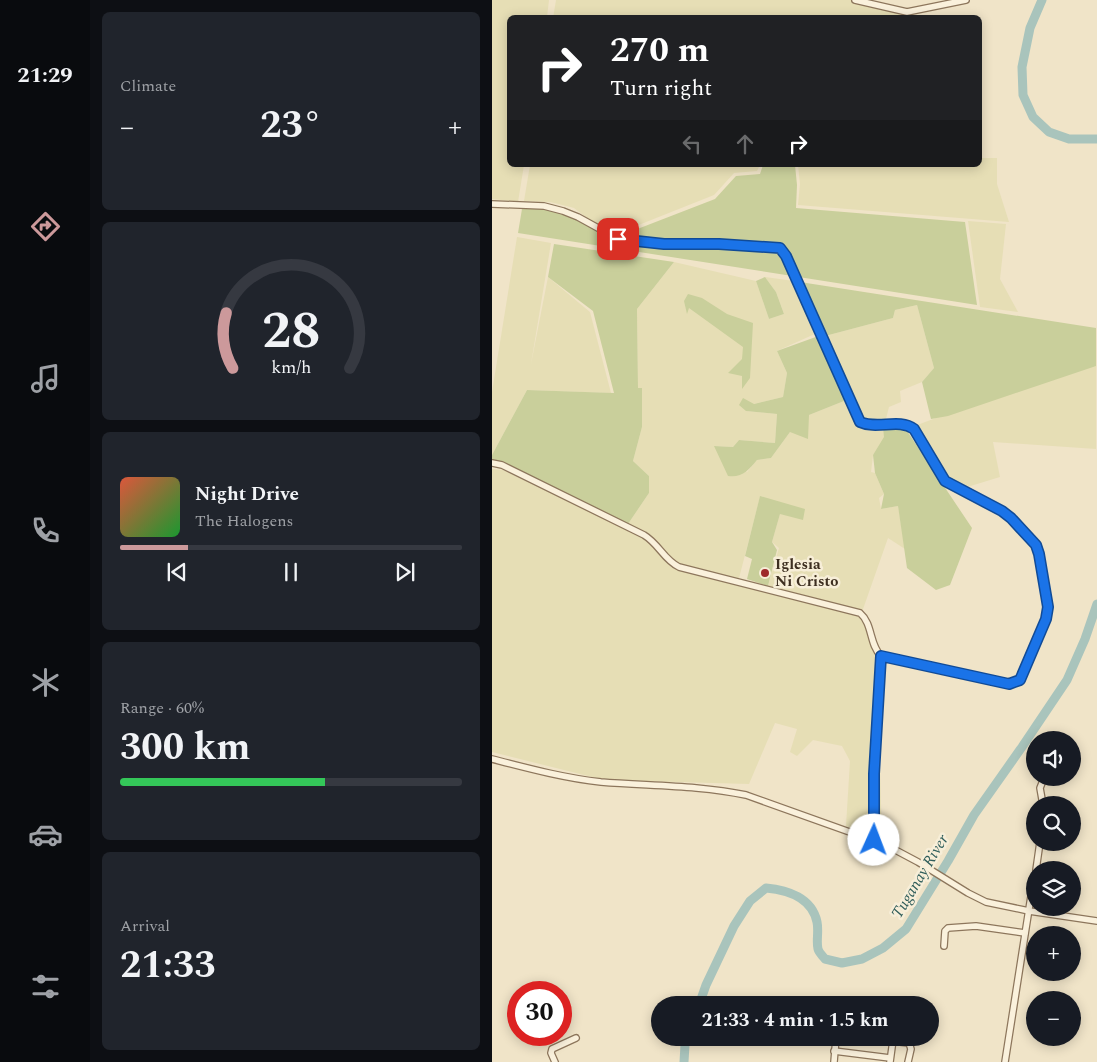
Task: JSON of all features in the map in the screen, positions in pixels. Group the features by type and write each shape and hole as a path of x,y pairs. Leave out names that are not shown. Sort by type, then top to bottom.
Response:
{"street":[{"path":"855,0 907,12 966,0"},
{"path":"492,204 544,206 563,211 618,239 664,244 719,244 780,248 790,264 860,422 870,425 911,427 945,481 1002,511 1011,518 1036,545 1048,607 1046,619 1020,680 1009,684 881,656 876,650 868,624 860,613 679,567 670,561 658,545 644,534 502,465 492,463"},
{"path":"874,840 874,774 881,656"},
{"path":"492,759 526,768 597,781 683,786 727,791 767,802 874,840 908,856 958,888 986,902 1026,910"},
{"path":"1006,1062 1028,916"},
{"path":"1066,916 1096,920"},
{"path":"944,946 945,931 948,928 976,926 1025,933"},
{"path":"555,1062 551,1053 552,1049 576,1038"},
{"path":"834,1062 835,1046"},
{"path":"834,1051 890,1060 892,1046"},
{"path":"908,1062 910,1046"}],"shaded area":[{"path":"492,0 549,0 547,15 507,15 507,167 524,167 518,202 492,199"},
{"path":"556,0 854,0 905,15 554,15"},
{"path":"982,158 997,158 997,184 1009,222 798,205 800,184 798,167 982,167"},
{"path":"530,167 759,167 757,171 734,173 714,195 611,236 574,208 550,202 524,201"},
{"path":"968,221 1006,224 1000,279 1018,312 980,307"},
{"path":"517,237 551,243 531,364 548,277 590,312 611,393 527,390 492,455 492,392"},
{"path":"674,262 756,281 769,319 784,314 776,292 765,277 794,281 817,333 777,351 787,373 783,397 754,404 746,411 777,414 775,443 739,440 733,447 715,446 747,472 757,460 771,458 790,432 809,415 849,399 861,425 883,428 885,440 873,455 871,472 875,473 884,494 879,498 881,509 898,506 905,549 888,538 862,612 768,586 779,548 772,542 780,514 760,497 738,582 676,565 661,546 628,524 649,493 649,476 633,461 642,427 641,388 638,388 637,309"},
{"path":"917,305 934,368 922,382 900,391 901,402 889,407 885,423 862,423 825,336 893,318 895,310"},
{"path":"1096,357 1096,449 993,442 1000,477 964,488 947,482 912,427"},
{"path":"492,469 503,470 649,540 672,568 861,615 877,658 882,839 846,826 850,761 842,746 813,740 797,756 790,752 797,729 775,723 749,784 604,780 492,752"}],"green space":[{"path":"762,167 795,167 796,208 965,222 977,305 518,233 523,203 551,204 571,211 609,240 715,199 736,176 760,174"},
{"path":"554,244 674,262 637,309 638,388 642,388 642,427 633,461 649,476 649,493 628,524 492,461 492,455 527,390 614,393 593,311 548,277"},
{"path":"765,277 776,292 784,314 769,319 756,281"},
{"path":"800,282 1096,328 1096,366 948,416 931,419 922,382 934,368 917,305 895,310 893,318 825,336 849,399 809,415 808,439 790,432 771,458 757,460 748,470 741,474 728,476 714,446 733,447 739,440 775,443 777,414 746,411 739,405 743,398 754,404 783,397 787,373 777,351 824,334"},
{"path":"688,294 702,298 727,314 753,323 750,378 742,389 742,376 728,373 742,359 743,347 689,308 687,314 684,301"},
{"path":"903,425 972,528 950,585 936,590 907,568 898,506 881,509 884,494 875,473 873,455 884,437 883,428"},
{"path":"760,496 805,509 803,520 780,514 772,542 777,550 768,586 747,579 752,559 745,556"}],"waterway":[{"name":"Tuganay River","path":"1042,0 1030,28 1022,67 1023,95 1033,117 1049,132 1069,139 1097,139"},
{"name":"Tuganay River","path":"702,996 734,926 750,901 766,888 790,893 810,907 817,922 818,949 825,959 842,963 862,959 883,948 906,929 974,815 1067,680 1085,639 1097,604"},
{"name":"Tuganay River","path":"684,1062 685,1046"}],"place":[{"name":"Iglesia Ni Cristo","path":"765,573"}],"route":[{"path":"618,239 664,244 719,244 780,248 786,256 861,424 876,426 906,425 914,429 945,481 1002,511 1022,528 1036,545 1048,600 1048,614 1020,680 1009,684 881,656 874,774 874,840"}]}
